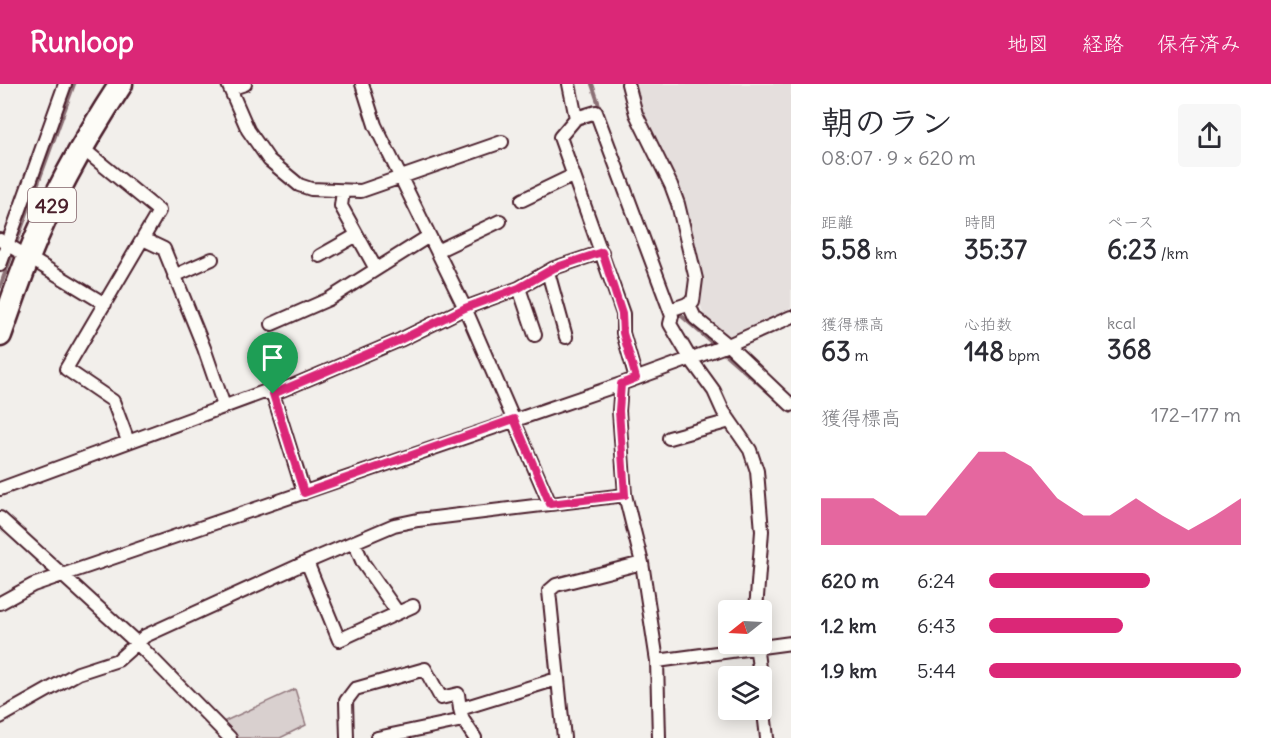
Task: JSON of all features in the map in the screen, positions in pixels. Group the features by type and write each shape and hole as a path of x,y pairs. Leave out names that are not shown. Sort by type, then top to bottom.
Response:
{"highway":[{"name":"429","path":"0,335 13,248 54,201 82,148 121,84"}],"street":[{"path":"0,265 13,248 65,84"},
{"path":"245,84 229,86 248,130 277,168 299,185 311,189 361,191 502,142"},
{"path":"362,84 375,124 465,308 550,504"},
{"path":"569,84 576,118"},
{"path":"628,84 636,114 671,184 678,204 696,279 693,302 677,307 670,324 750,450 757,471 762,531 757,600"},
{"path":"636,378 623,333 622,314 560,137 576,118 596,112 677,307 695,318 721,347 791,405"},
{"path":"82,148 159,211 66,369 113,401 128,441"},
{"path":"522,200 574,175"},
{"path":"343,191 341,206 376,269"},
{"path":"437,251 500,221"},
{"path":"320,256 357,235"},
{"path":"272,324 329,299 429,236"},
{"path":"142,239 164,249 204,348 224,406"},
{"path":"13,248 105,304"},
{"path":"0,489 264,392 273,394 400,340 465,308 519,288 554,268 602,252"},
{"path":"174,276 212,260"},
{"path":"548,272 566,337"},
{"path":"519,288 535,335"},
{"path":"0,603 33,585 621,384 721,347 791,317"},
{"path":"621,384 619,411 625,495 642,563 657,661 659,738"},
{"path":"273,394 304,493"},
{"path":"669,438 730,421"},
{"path":"0,717 78,673 118,660 145,636 394,525 418,520 625,495"},
{"path":"0,518 137,643 230,738"},
{"path":"354,542 363,563 398,613"},
{"path":"307,562 339,640 413,606"},
{"path":"564,738 549,591 556,585 642,563"},
{"path":"772,645 791,643"},
{"path":"657,661 718,652"},
{"path":"347,738 346,701 355,689 425,669 441,698 458,693 462,714 475,738"},
{"path":"377,738 462,714 557,679"},
{"path":"765,720 767,738"}],"shaded area":[{"path":"633,84 791,84 791,308 727,337 704,315 698,297 700,278 642,117"},
{"path":"295,689 306,725 280,738 239,738 223,722"}],"waterway":[{"path":"0,287 74,84"},
{"path":"592,84 601,111"},
{"path":"677,312 791,412"}],"route":[{"path":"602,252 622,314 623,333 636,378 621,384 619,411 625,495 550,504 514,419 304,493 273,394 400,340 465,308 519,288 554,268 602,252"}]}
